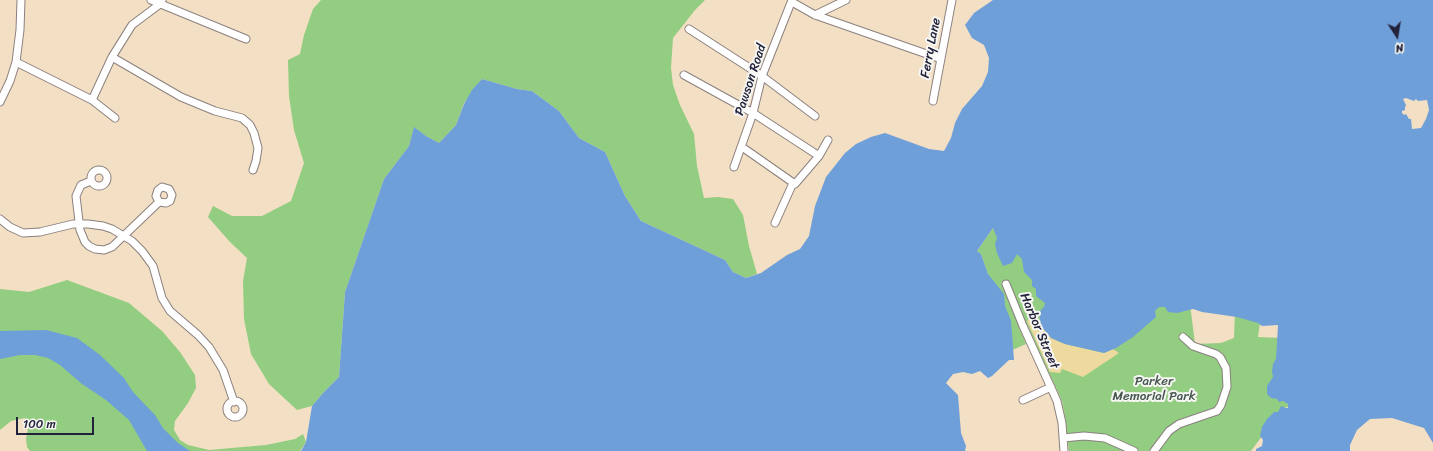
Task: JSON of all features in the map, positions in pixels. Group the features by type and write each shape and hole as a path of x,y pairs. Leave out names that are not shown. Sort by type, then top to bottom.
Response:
{"street":[{"path":"0,102 10,81 16,62 20,30 21,0"},
{"path":"152,0 161,2 246,39"},
{"path":"815,15 846,0"},
{"name":"Ferry Lane","path":"933,101 952,0"},
{"path":"792,1 815,15 941,58"},
{"name":"Pawson Road","path":"734,167 753,114 762,76 792,1"},
{"path":"92,100 112,57 132,25 161,2"},
{"path":"689,29 762,76 815,116"},
{"path":"112,57 181,97 215,111 242,118 250,125 258,148 253,170"},
{"path":"16,62 92,100 115,118"},
{"path":"684,75 753,114 819,156"},
{"path":"775,223 793,183 795,184 819,156 828,140"},
{"path":"742,147 793,183"},
{"path":"91,181 81,185 76,196 80,230 85,242 95,249 104,250 112,247 159,202"},
{"path":"0,219 16,231 28,233 79,224 103,226 124,236 142,251 153,266 162,298 170,311 198,335 209,347 223,370 234,402"},
{"name":"Harbor Street","path":"1006,284 1060,410 1064,451"},
{"path":"1154,451 1169,431 1180,424 1217,411 1221,405 1227,388 1226,368 1220,357 1216,354 1193,346 1183,337"},
{"name":"Harbor Street","path":"1023,400 1051,387"},
{"path":"1063,438 1084,436 1105,438 1134,451"}],"green space":[{"path":"321,0 705,0 695,10 673,38 671,68 673,85 680,105 694,134 697,166 704,198 718,197 733,199 743,215 749,246 757,274 746,278 733,272 725,260 641,221 625,196 605,152 579,138 559,111 532,91 517,89 482,79 464,103 456,125 439,143 414,128 409,146 384,179 345,292 339,377 312,406 297,410 269,384 251,354 244,319 243,281 247,258 230,242 208,217 213,206 232,216 262,216 291,201 304,163 294,130 289,96 288,60 300,54 304,35 313,9"},
{"name":"Parker Memorial Park","path":"993,228 1016,252 1156,307 1190,304 1195,344 1221,343 1234,338 1235,311 1261,316 1258,337 1282,338 1288,407 1283,408 1251,451 1069,451 1062,401 1026,322 1018,325 1026,344 1008,352 988,274 981,254 977,251"},
{"path":"67,280 129,303 162,331 180,352 195,375 196,388 188,403 175,421 174,430 180,440 188,445 209,450 266,445 295,439 303,434 306,442 300,451 30,451 27,447 26,439 29,423 25,418 11,421 0,430 0,289 29,292"}],"sand":[{"path":"1037,316 1041,326 1051,338 1065,344 1104,353 1113,349 1119,353 1083,377 1062,369 1060,373 1050,372 1027,321 1030,318"}],"water":[{"path":"993,0 1433,0 1433,443 1424,428 1392,418 1370,419 1357,430 1350,445 1350,451 1256,451 1256,449 1262,446 1263,440 1260,436 1262,427 1267,419 1274,412 1278,412 1281,406 1288,408 1288,404 1283,401 1279,402 1277,399 1271,398 1267,394 1267,386 1273,377 1273,364 1276,359 1278,325 1262,326 1258,323 1237,317 1202,312 1193,309 1177,313 1168,312 1165,307 1159,307 1155,311 1156,317 1133,337 1116,348 1104,353 1065,344 1051,338 1041,326 1039,312 1044,307 1045,303 1036,296 1036,289 1032,286 1032,280 1024,272 1022,259 1017,254 1012,263 1003,266 997,253 995,244 997,238 993,228 977,251 981,254 988,274 1004,294 1005,306 1011,321 1014,360 1009,360 988,378 980,371 972,374 963,372 953,374 946,383 958,395 961,433 966,446 965,451 301,451 306,442 312,406 339,377 345,292 384,179 409,146 414,127 439,143 456,125 464,104 472,90 482,79 517,89 532,91 559,111 579,138 605,152 625,196 641,221 725,260 733,272 746,278 761,273 787,255 800,249 809,236 815,206 826,177 845,153 856,144 871,137 885,133 929,149 944,151 951,138 955,123 962,109 982,86 988,72 989,58 984,45 972,38 965,25 974,13","holes":["1406,98 1414,101 1416,99 1418,101 1427,100 1429,110 1421,128 1412,129 1411,119 1409,119 1406,114 1404,115 1402,111 1405,110 1406,105 1403,99"]},
{"path":"46,330 77,338 100,355 124,378 133,392 155,415 163,428 178,443 190,451 147,451 129,420 106,400 82,384 60,365 48,358 35,355 20,355 0,359 0,331"}]}
